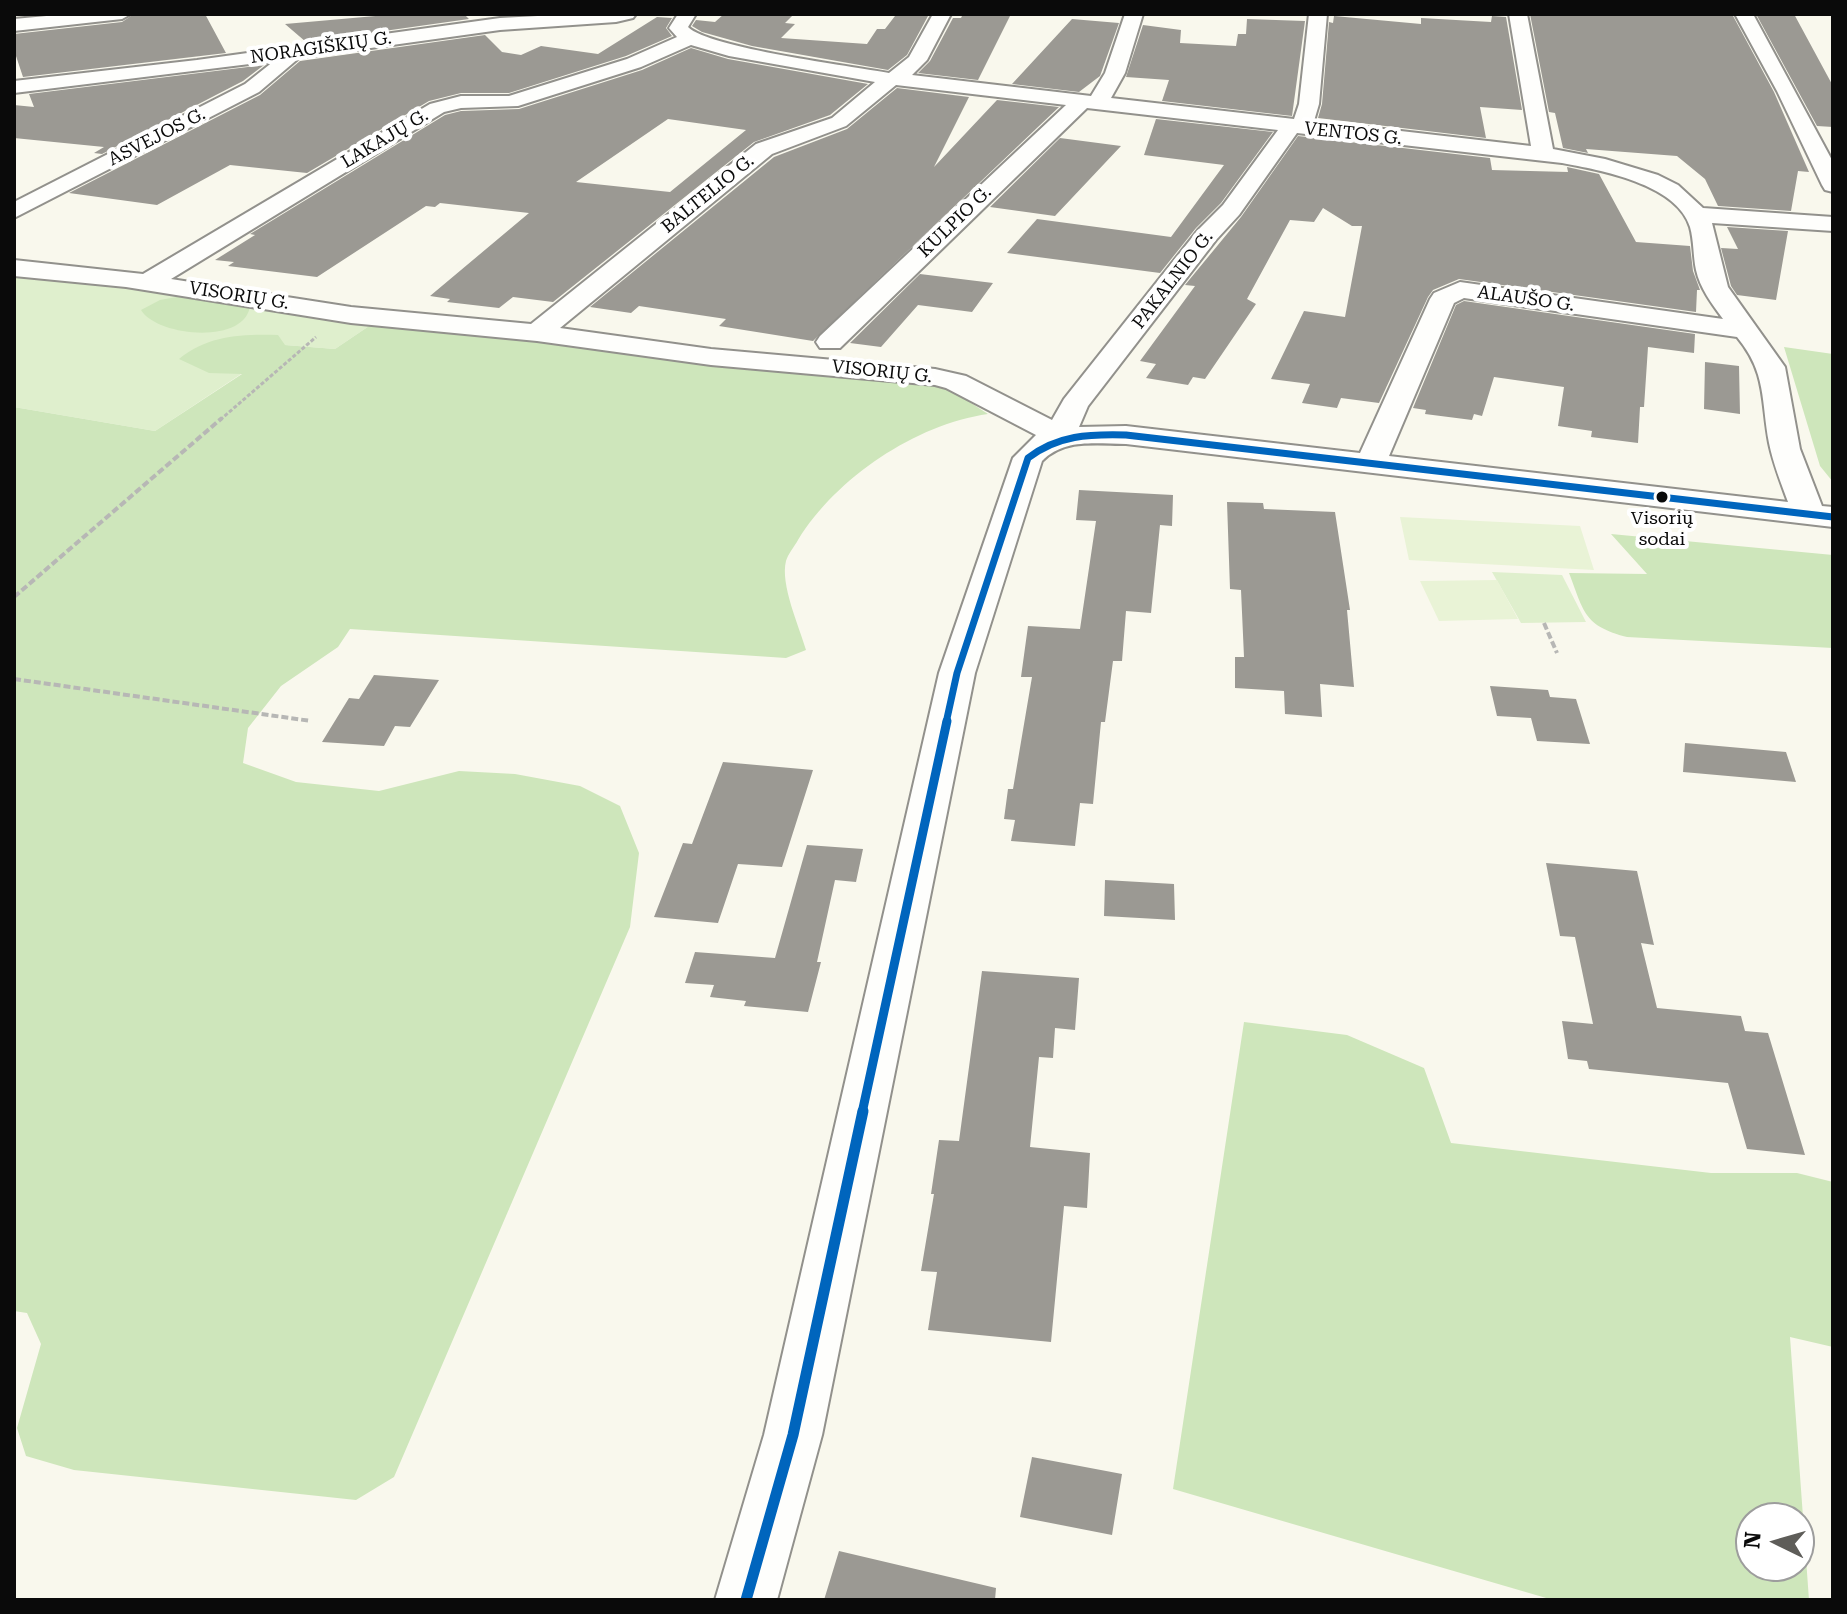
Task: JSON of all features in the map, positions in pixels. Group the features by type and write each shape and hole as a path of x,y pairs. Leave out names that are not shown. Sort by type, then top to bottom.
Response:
{"street":[{"path":"14,25 122,14"},
{"name":"BALTELIO G.","path":"537,333 764,149 783,139 815,132 839,122 917,60 942,14"},
{"name":"KULPIO G.","path":"830,342 1087,104 1106,94 1134,14"},
{"path":"1297,128 1309,104 1318,14"},
{"path":"1518,14 1543,154"},
{"path":"1744,14 1787,91 1833,185"},
{"name":"VENTOS G.","path":"622,16 672,27 763,57 892,79 1087,104 1543,154 1605,165 1650,180 1681,198 1697,215"},
{"name":"NORAGIŠKIŲ G.","path":"14,87 523,21 622,16"},
{"name":"LAKAJŲ G.","path":"148,282 437,108 461,102 511,102 634,63 672,27"},
{"name":"ASVEJOS G.","path":"14,211 252,88 289,59 291,53"},
{"name":"PAKALNIO G.","path":"1060,436 1074,405 1207,235 1297,128"},
{"path":"1821,516 1784,442 1773,372 1766,356 1743,330 1713,284 1697,215 1833,224"},
{"name":"VISORIŲ G.","path":"14,268 148,282 351,315 537,333 711,357 935,377 956,382 1060,436 1126,435 1821,516"},
{"name":"ALAUŠO G.","path":"1370,465 1443,299 1460,290 1743,330"},
{"path":"746,1600 793,1435 957,673 1028,458 1042,444 1060,436"}],"path":[{"path":"14,597 311,341 351,315"},
{"path":"1544,623 1557,653"},
{"path":"14,679 311,721"}],"green space":[{"path":"14,264 378,320 335,349 285,345 155,431 14,407"},
{"path":"182,296 250,305 245,318 234,326 200,333 164,326 141,310 160,300"},
{"path":"378,320 928,383 951,390 988,414 933,429 906,442 856,476 814,517 786,561 788,593 806,650 786,658 350,629 338,647 281,686 248,728 243,763 296,782 379,791 459,771 515,774 580,786 620,806 639,853 630,927 394,1477 356,1500 74,1470 26,1456 17,1428 41,1344 27,1313 14,1311 14,407 155,431 242,374 209,373 179,359 202,345 238,336 278,335 285,345 335,349"},
{"path":"1784,347 1833,354 1833,482 1820,466"},
{"path":"1400,517 1580,526 1594,570 1409,560"},
{"path":"1611,534 1833,555 1833,648 1627,637 1602,628 1588,616 1569,573 1647,574"},
{"path":"1492,572 1562,575 1586,622 1521,623"},
{"path":"1497,580 1518,619 1439,621 1420,581"},
{"path":"1244,1022 1347,1035 1424,1068 1451,1143 1711,1173 1797,1173 1833,1182 1833,1347 1790,1337 1802,1502 1735,1502 1735,1582 1808,1582 1809,1600 1553,1600 1173,1489"}],"building":[{"path":"134,14 205,14 226,53 23,77 14,50 14,34 122,22"},
{"path":"398,14 464,14 469,19 306,42 285,24"},
{"path":"724,14 794,14 785,23 795,24 781,38 867,44 877,29 885,29 895,16 928,16 907,55 888,70 752,46 702,32 692,26 696,20 715,22"},
{"path":"963,14 1011,14 978,80 918,73 930,61 953,18 961,18"},
{"path":"1530,14 1732,14 1774,92 1809,172 1798,171 1791,211 1718,206 1705,179 1677,156 1586,149 1588,153 1563,148 1555,113 1549,112"},
{"path":"1756,14 1794,14 1833,86 1833,127 1817,126"},
{"path":"1334,16 1421,24 1421,18 1491,22 1492,16 1506,17 1522,110 1480,107 1486,138 1318,118 1329,22 1333,23"},
{"path":"657,17 672,18 666,28 672,36 626,56 509,93 461,93 429,101 307,173 230,165 157,205 69,193 260,95 300,61 485,35 502,52 521,55 541,46 598,54"},
{"path":"1072,19 1119,23 1100,76 1079,92 1012,84"},
{"path":"1247,19 1305,21 1292,116 1162,101 1169,80 1126,77 1143,25 1181,30 1180,43 1236,46 1238,34 1246,34"},
{"path":"691,48 728,59 868,84 830,115 754,142 553,302 513,297 499,308 447,302 450,299 430,296 529,213 440,203 435,207 426,206 317,277 228,266 234,262 215,260 255,235 250,234 445,115 461,111 519,109 642,70","holes":["668,119 746,130 670,192 576,182"]},
{"path":"264,65 243,81 102,154 94,153 104,147 14,138 14,105 34,107 29,94"},
{"path":"897,88 969,97 934,167 997,100 1059,107 813,341 719,326 726,319 639,306 631,313 590,307 774,157 847,129"},
{"path":"1156,119 1273,132 1221,203 1196,228 1160,273 1007,253 1037,219 1171,237 1224,165 1144,155"},
{"path":"1298,136 1490,158 1492,170 1568,172 1567,167 1599,174 1636,242 1690,246 1693,271 1700,290 1697,290 1696,312 1459,279 1433,290 1428,297 1379,403 1341,398 1337,408 1302,403 1310,384 1271,379 1304,311 1345,317 1362,226 1352,226 1323,208 1314,222 1290,220 1247,299 1256,304 1205,379 1193,377 1188,385 1146,378 1156,364 1140,361 1195,286 1185,285 1241,217"},
{"path":"1060,138 1121,146 1055,216 990,207"},
{"path":"1727,227 1788,231 1776,300 1737,295 1731,286 1721,248 1738,249"},
{"path":"920,274 993,283 972,312 918,305 881,347 850,343"},
{"path":"1464,301 1695,334 1694,353 1648,347 1638,443 1591,437 1592,431 1558,426 1564,387 1494,377 1482,416 1474,414 1472,420 1425,414 1426,410 1413,408 1456,305"},
{"path":"1705,362 1739,366 1740,414 1704,409"},
{"path":"1079,490 1173,495 1172,526 1160,525 1151,613 1126,611 1122,661 1113,661 1105,722 1101,722 1093,804 1080,803 1075,846 1011,841 1015,820 1004,819 1008,789 1013,789 1032,677 1021,677 1028,626 1080,629 1096,521 1076,520"},
{"path":"1227,502 1263,503 1264,509 1335,512 1350,610 1347,610 1354,687 1320,684 1322,717 1285,714 1284,691 1235,688 1235,657 1244,657 1241,590 1230,589"},
{"path":"374,675 439,680 410,727 395,726 384,746 322,742 349,698 359,699"},
{"path":"1490,686 1548,690 1550,697 1576,699 1590,744 1537,741 1531,718 1497,716"},
{"path":"1685,743 1786,752 1796,782 1683,772"},
{"path":"723,762 813,770 782,867 738,864 718,923 654,917 683,843 692,844"},
{"path":"807,845 863,849 856,882 835,880 817,962 821,962 808,1012 744,1006 746,1001 710,997 714,985 685,983 695,952 775,958"},
{"path":"1546,863 1637,871 1654,945 1641,943 1657,1008 1741,1016 1745,1031 1768,1033 1805,1155 1747,1149 1728,1083 1589,1069 1587,1061 1568,1059 1562,1021 1593,1024 1575,937 1560,936"},
{"path":"1105,880 1174,884 1175,920 1104,916"},
{"path":"982,971 1079,978 1075,1030 1055,1028 1053,1058 1039,1057 1030,1147 1090,1153 1087,1208 1064,1206 1051,1342 928,1330 937,1272 921,1271 939,1140 959,1141"},
{"path":"1032,1457 1122,1474 1112,1535 1020,1517"},
{"path":"839,1551 996,1588 995,1600 824,1600"}],"transit line":[{"path":"746,1600 793,1435 957,673 1028,458 1051,443 1074,436 1126,435 1833,517"}],"place":[{"name":"Visorių sodai","path":"1662,497"}]}
